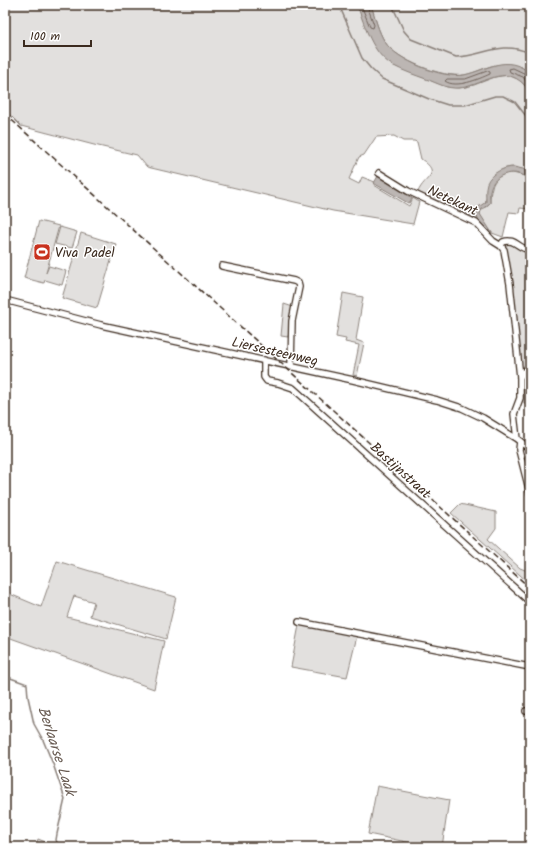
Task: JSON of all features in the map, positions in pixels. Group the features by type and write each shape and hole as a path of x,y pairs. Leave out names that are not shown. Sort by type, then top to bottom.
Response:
{"street":[{"name":"Netekant","path":"379,173 408,192 476,223 493,241 501,246"},
{"path":"530,249 527,250 516,242 506,241 503,242 501,246 504,250 510,284 520,377 520,398 514,414 519,450 530,493"},
{"path":"222,266 298,283 299,287 292,321 291,367"},
{"name":"Liersesteenweg","path":"5,300 101,325 264,360 450,404 483,418 530,449"},
{"name":"Bastijnstraat","path":"264,360 264,377 267,381 293,388 530,602"},
{"path":"520,377 530,366"},
{"path":"299,622 530,668"}],"shaded area":[{"path":"5,5 357,5 373,43 392,65 447,87 459,88 474,85 495,77 508,75 520,80 530,92 530,174 514,167 500,171 490,179 485,204 478,208 476,212 478,220 418,192 430,176 431,168 421,159 417,142 403,141 394,136 376,137 364,155 359,157 349,179 359,184 362,177 375,182 374,185 409,206 413,198 419,202 413,224 333,211 147,167 137,155 21,126 5,110"},
{"path":"371,5 530,5 530,73 521,67 499,65 464,75 444,74 409,61 391,49 385,42"},
{"path":"513,173 524,176 530,182 529,209 520,208 519,213 509,212 503,237 492,233 480,216 480,212 490,203 492,186 497,178 501,175"},
{"name":"Viva Padel","path":"39,221 59,226 46,273 49,266 66,271 62,285 45,280 44,283 24,278"},
{"name":"Viva Padel","path":"60,227 77,232 72,248 55,244"},
{"path":"81,233 116,244 97,308 62,298"},
{"path":"508,242 530,247 530,403 524,403 524,381 526,376 521,366 512,283 505,244"},
{"path":"343,293 363,297 356,340 364,343 357,376 353,375 359,345 345,342 346,339 336,337"},
{"path":"284,304 293,307 288,337 281,336"},
{"path":"460,504 496,512 496,528 488,539 520,568 530,572 530,584 451,513"},
{"path":"57,561 176,597 166,639 90,616 94,602 74,596 67,617 164,641 154,689 5,636 5,592 41,607"},
{"path":"299,625 357,636 347,677 291,667"},
{"path":"377,786 449,800 442,847 431,847 368,834"},
{"path":"38,839 58,847 35,847"}],"water":[{"path":"357,5 371,5 385,42 391,49 409,61 433,71 455,75 473,73 497,65 513,64 530,73 530,92 521,82 513,77 498,76 467,87 450,88 392,65 379,54 374,46 366,30"},
{"path":"514,167 523,169 530,174 530,182 521,175 509,173 498,178 494,182 490,191 490,203 481,210 480,214 492,233 490,235 478,219 476,212 477,208 486,202 486,185 489,179 502,169"},
{"path":"378,176 412,198 410,202 408,203 375,184 374,183"}],"waterway":[{"path":"339,5 362,58 382,79 429,99 448,105 465,105 495,96 503,96 515,102 530,121"},
{"path":"392,5 404,31 411,39 456,57 501,48 519,49 530,53"},
{"name":"Berlaarse Laak","path":"5,676 27,684 28,697 34,724 43,740 53,764 65,799 56,840 59,847"}],"railway":[{"path":"5,114 530,588"}],"place":[{"name":"Viva Padel","path":"42,252"}]}
